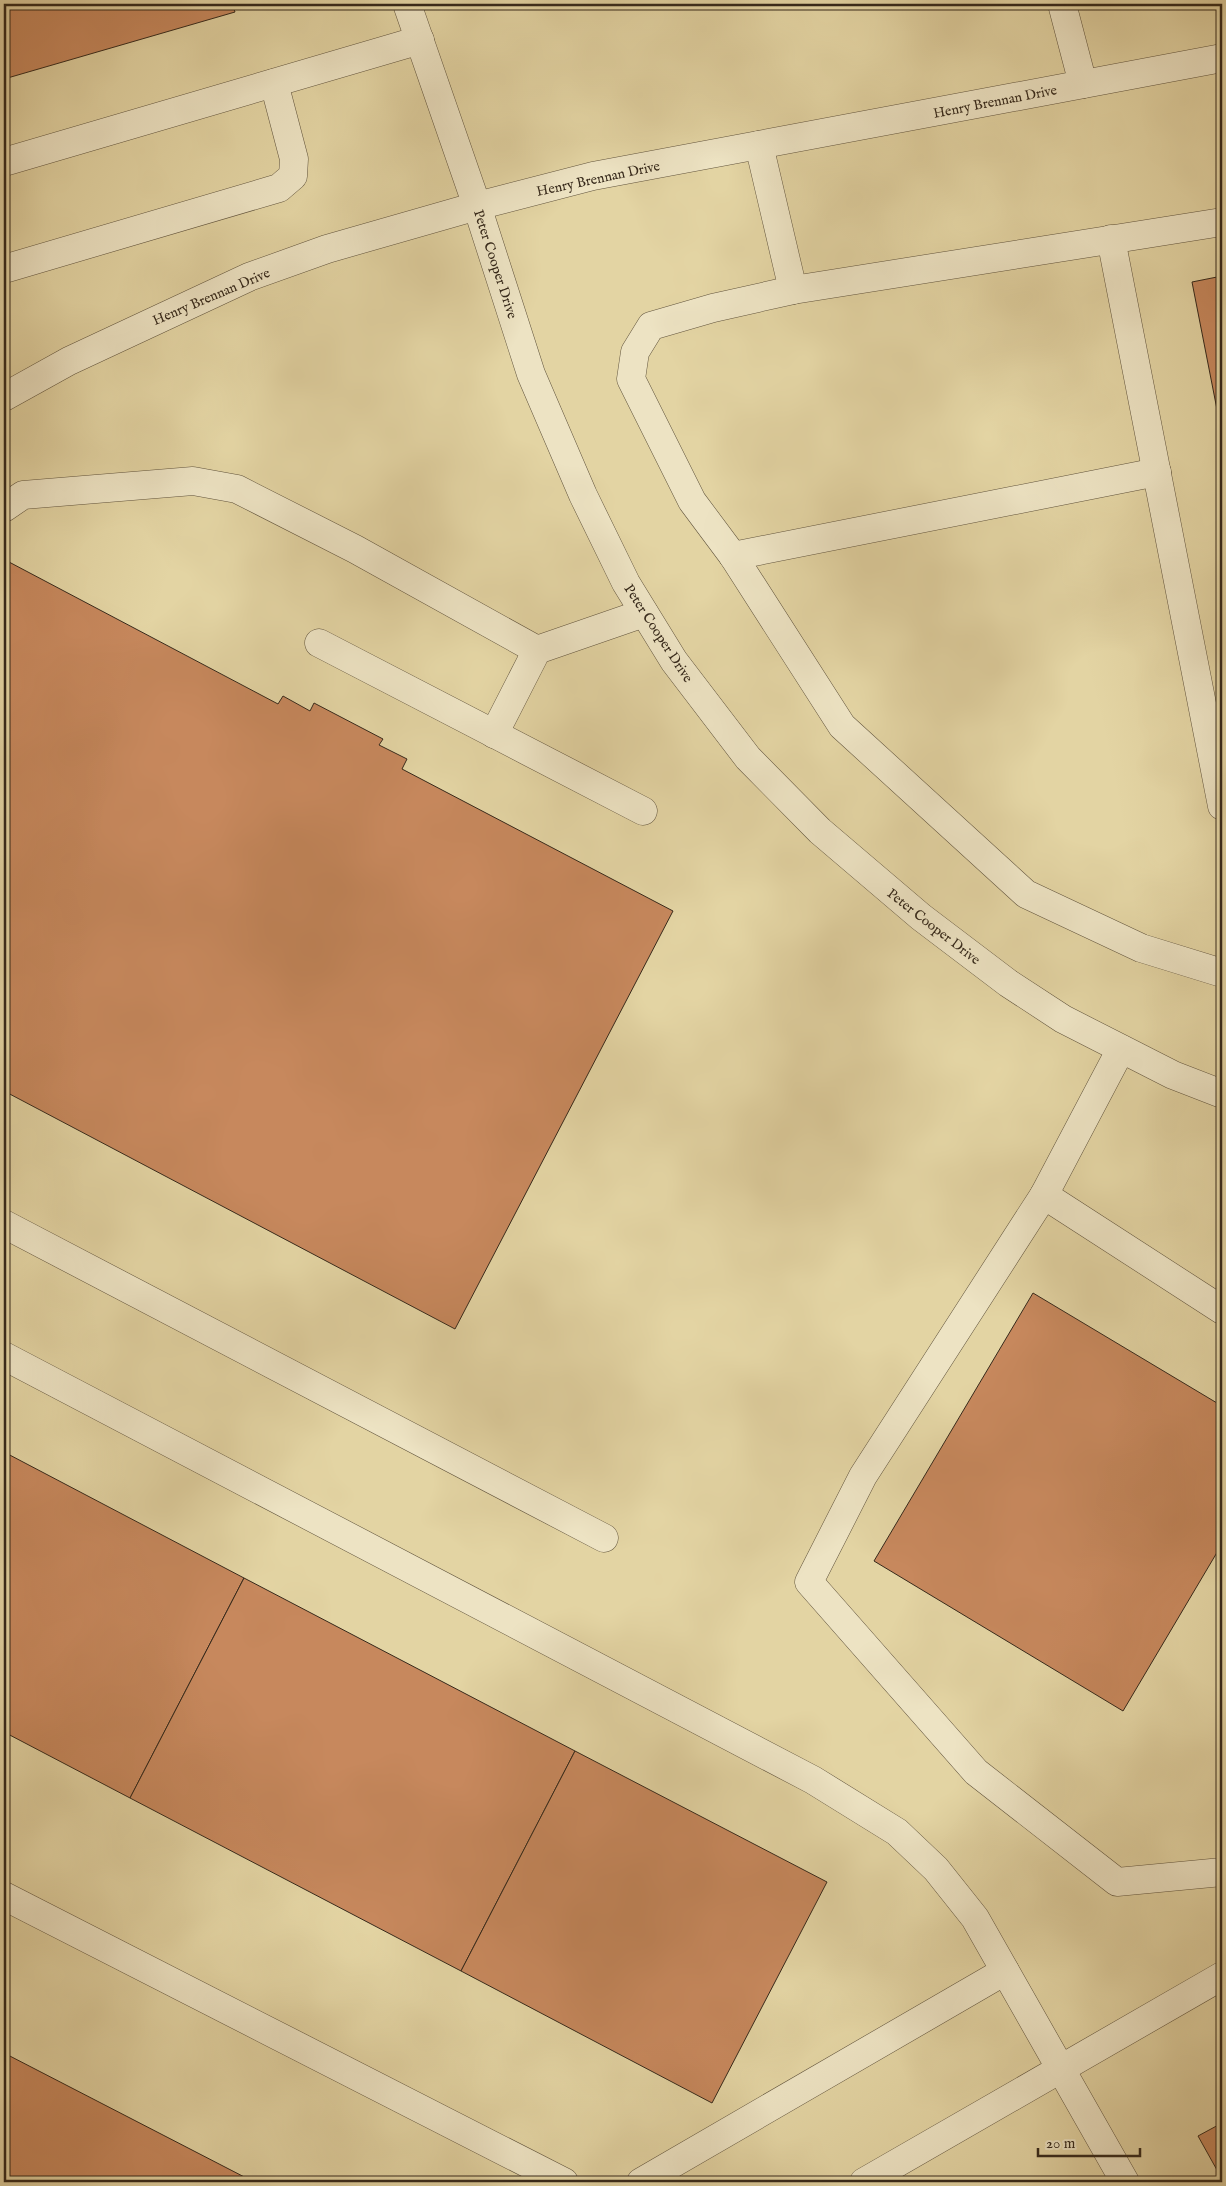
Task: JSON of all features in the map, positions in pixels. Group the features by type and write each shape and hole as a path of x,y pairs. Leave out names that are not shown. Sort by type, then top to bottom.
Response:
{"street":[{"name":"Peter Cooper Drive","path":"407,4 477,206 531,374 583,495 626,583 674,661 748,758 820,831 921,917 1008,983 1063,1019 1173,1075 1222,1094"},
{"path":"1062,4 1083,84"},
{"path":"4,162 420,40"},
{"name":"Henry Brennan Drive","path":"4,397 69,361 250,277 327,249 477,206 592,176 1222,58"},
{"path":"4,269 279,188 292,176 294,159 274,83"},
{"path":"760,145 793,290"},
{"path":"1222,222 793,290 713,308 651,326 635,352 631,379 692,501 733,556 842,726 1026,894 1140,948 1222,973"},
{"path":"1111,240 1222,806"},
{"path":"733,556 1157,472"},
{"path":"4,508 23,495 156,484 193,481 237,489 355,549 537,650"},
{"path":"494,734 537,650 644,613"},
{"path":"319,643 643,811"},
{"path":"1122,1049 1044,1195 863,1476 809,1582 976,1772 1117,1882 1222,1872"},
{"path":"1044,1195 1222,1310"},
{"path":"4,1224 604,1538"},
{"path":"4,1356 813,1780 897,1832 936,1869 976,1918 1125,2182"},
{"path":"4,1896 564,2182"},
{"path":"641,2182 1005,1971"},
{"path":"864,2182 1222,1976"}],"building":[{"path":"4,4 232,4 235,12 4,79"},
{"path":"1222,276 1222,435 1192,282"},
{"path":"9,562 278,704 283,696 310,711 314,703 383,739 379,745 407,759 402,769 673,911 455,1329 4,1091 4,573"},
{"path":"1033,1293 1222,1406 1222,1544 1123,1711 874,1561"},
{"path":"4,1452 244,1578 130,1798 4,1732"},
{"path":"244,1578 575,1751 461,1971 130,1798"},
{"path":"575,1751 827,1882 712,2103 461,1971"},
{"path":"4,2053 254,2182 4,2182"},
{"path":"1222,2123 1222,2179 1198,2136"}]}
